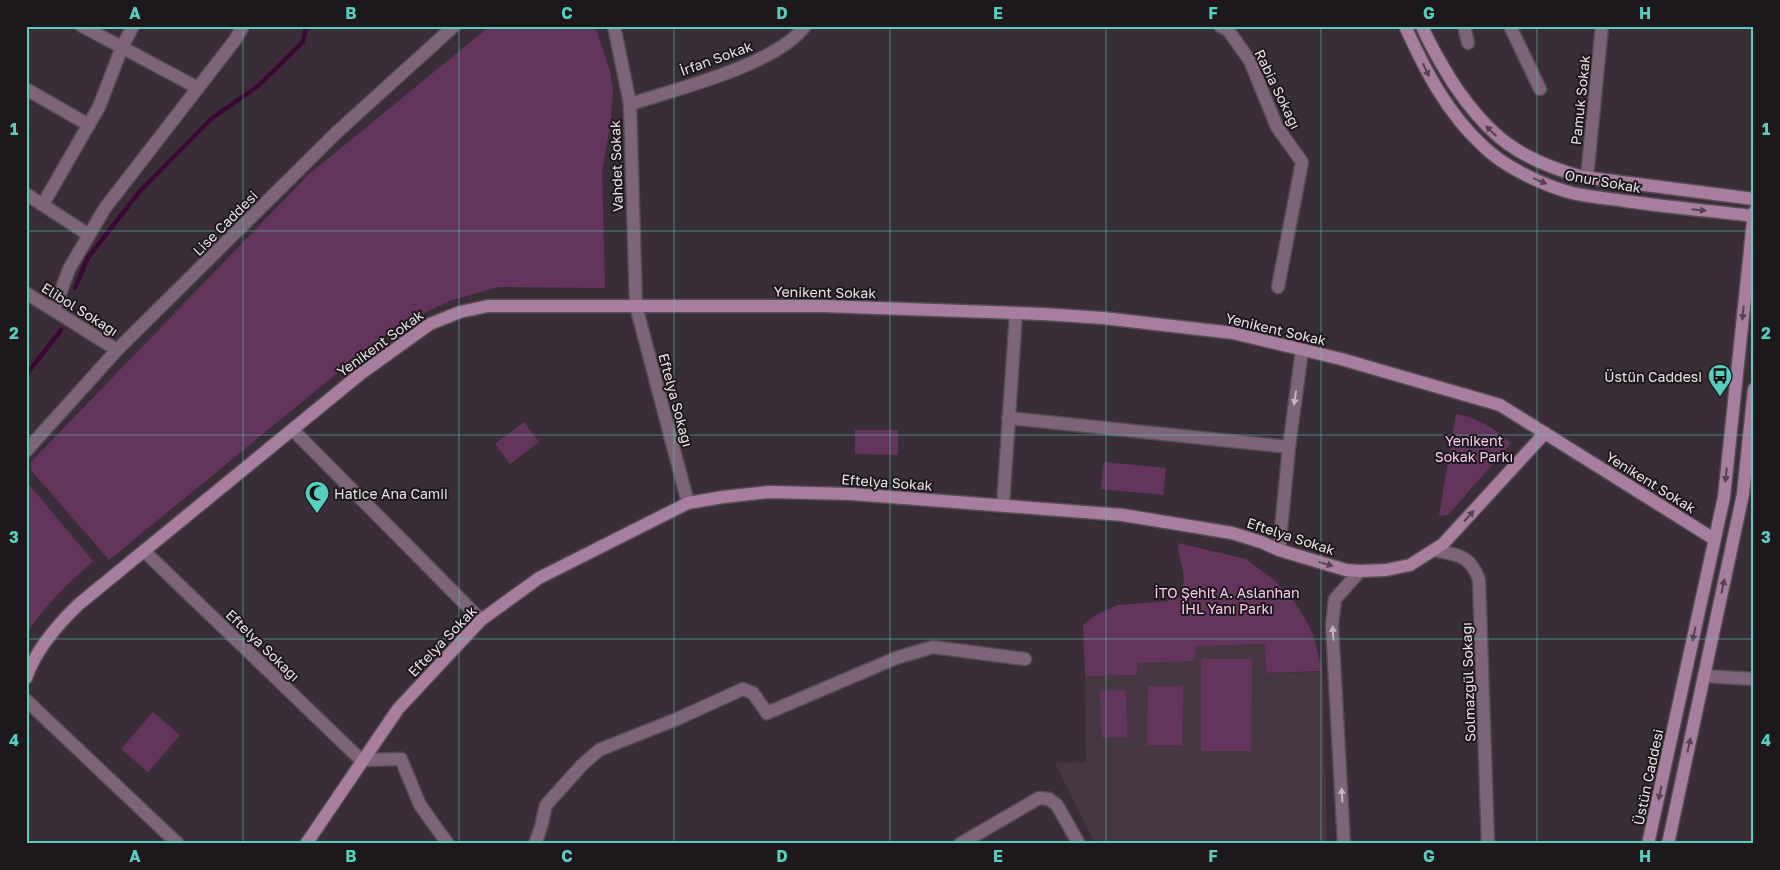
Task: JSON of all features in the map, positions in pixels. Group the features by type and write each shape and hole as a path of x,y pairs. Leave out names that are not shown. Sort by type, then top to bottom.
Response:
{"street":[{"path":"82,26 198,88"},
{"path":"43,204 99,107 122,47 133,26"},
{"path":"54,310 69,268 105,208 235,40 243,26"},
{"name":"Lise Caddesi","path":"26,451 117,350 336,133 454,26"},
{"name":"Vahdet Sokak","path":"614,26 630,104 636,306"},
{"name":"İrfan Sokak","path":"630,104 750,65 783,46 805,26"},
{"name":"Rabia Sokağı","path":"1220,26 1228,30 1250,61 1277,127 1302,162 1278,287"},
{"name":"Onur Sokak","path":"1405,26 1432,81 1470,133 1484,148 1507,164 1535,179 1567,192 1753,216"},
{"name":"Onur Sokak","path":"1422,26 1444,69 1462,97 1484,124 1498,138 1536,162 1587,177 1754,199"},
{"path":"1464,26 1468,42"},
{"path":"1510,26 1540,89"},
{"name":"Pamuk Sokak","path":"1587,177 1602,26"},
{"path":"26,89 89,125"},
{"path":"26,194 89,235"},
{"name":"Üstün Caddesi","path":"1648,844 1724,497 1754,212"},
{"name":"Elibol Sokağı","path":"26,293 117,350"},
{"name":"Yenikent Sokak","path":"26,678 40,650 58,624 79,604 359,375 430,324 460,312 488,306 822,306 1016,313 1103,318 1232,333 1341,359 1500,405 1714,539"},
{"name":"Eftelya Sokağı","path":"636,306 688,503"},
{"path":"1003,505 1016,313"},
{"path":"1279,550 1289,447 1302,350"},
{"path":"1668,844 1704,676 1748,494 1754,389"},
{"path":"1008,418 1289,447"},
{"path":"292,430 481,620"},
{"name":"Eftelya Sokak","path":"306,844 361,760 398,709 481,620 539,578 688,503 769,492 852,494 1003,505 1141,518 1232,533 1279,550 1346,570 1386,570 1410,565 1443,544 1545,433"},
{"name":"Eftelya Sokağı","path":"144,550 361,760"},
{"name":"Solmazgül Sokağı","path":"1433,550 1465,558 1474,568 1479,580 1488,844"},
{"path":"1344,844 1332,625 1335,599 1360,571"},
{"path":"535,844 546,805 582,765 599,750 677,719 742,690 753,693 767,713 896,658 933,647 1025,659"},
{"path":"1704,676 1754,679"},
{"path":"26,700 178,844"},
{"path":"361,760 401,759 420,805 448,844"},
{"path":"960,844 1039,798 1049,799 1057,805 1079,844"}],"shaded area":[{"path":"1265,644 1266,673 1323,672 1327,844 1095,844 1055,763 1086,762 1085,676 1137,675 1138,663 1193,661 1194,646"}],"green space":[{"path":"490,26 595,26 610,71 613,90 611,119 602,172 605,288 498,287 452,300 411,319 379,339 109,560 31,470 31,462 308,175"},
{"name":"Yenikent Sokak Parkı","path":"1456,414 1472,418 1486,425 1511,443 1448,515 1439,516"},
{"path":"524,422 539,442 510,464 495,444"},
{"path":"855,430 898,430 898,455 855,454"},
{"path":"1104,462 1166,468 1163,495 1101,489"},
{"path":"26,481 93,561 49,604 26,635"},
{"name":"İTO Şehit A. Aslanhan İHL Yanı Parkı","path":"1178,543 1246,559 1274,580 1292,598 1307,622 1314,637 1322,671 1266,673 1265,644 1195,646 1194,661 1138,663 1137,675 1085,676 1083,625 1094,616 1118,605 1167,601 1179,597 1184,575"},
{"path":"1201,659 1252,659 1251,751 1201,751"},
{"path":"1148,686 1183,686 1182,745 1147,745"},
{"path":"1126,690 1127,737 1102,738 1100,691"},
{"path":"153,712 180,735 148,772 121,749"}],"waterway":[{"path":"75,288 87,259 140,191 212,118 258,86 303,42 306,26"},
{"path":"26,375 61,330"}],"place":[{"name":"Üstün Caddesi","path":"1720,397"},
{"name":"Hatice Ana Camii","path":"317,514"}]}
